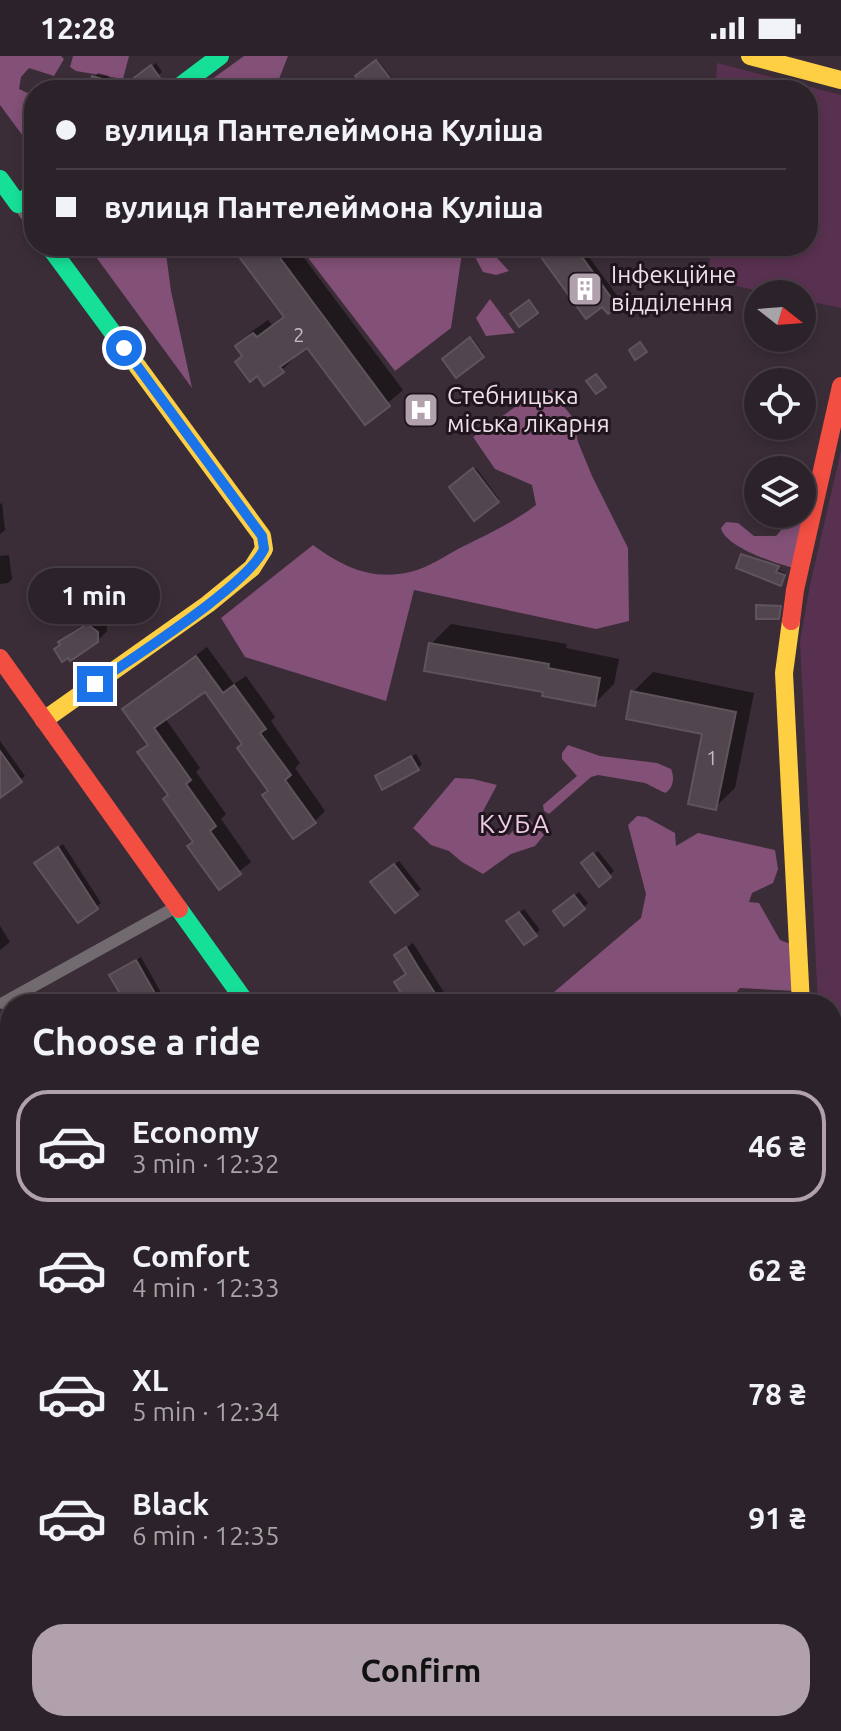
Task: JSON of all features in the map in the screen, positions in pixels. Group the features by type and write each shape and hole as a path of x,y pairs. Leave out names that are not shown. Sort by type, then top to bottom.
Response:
{"street":[{"path":"188,80 220,56"},
{"path":"750,56 841,80"},
{"path":"0,179 24,212"},
{"path":"18,204 24,200"},
{"path":"44,720 203,607 252,568 264,549 262,536 56,256"},
{"path":"800,994 784,673 795,590 841,386"},
{"path":"0,658 240,994"},
{"path":"22,994 176,907"}],"shaded area":[{"path":"0,56 61,56 64,59 54,76 29,68 21,77 19,89 24,91 24,137 0,105"},
{"path":"73,56 129,56 123,79 76,71 70,67"},
{"path":"244,56 288,56 279,80 211,80"},
{"path":"717,63 783,80 716,80"},
{"path":"818,89 841,95 841,308 816,303 816,280 744,280 744,288 709,280 710,256 818,256"},
{"path":"95,256 166,256 192,388"},
{"path":"307,256 462,256 451,328 395,371"},
{"path":"495,256 509,271 496,275 483,272 475,257"},
{"path":"490,299 515,333 486,336 476,318"},
{"path":"539,390 551,390 573,418 578,442 592,476 628,548 629,621 596,629 414,590 386,701 245,657 221,618 313,545 335,560 358,570 383,575 410,572 432,564 502,527 536,505 532,485 495,469 473,437"},
{"path":"841,451 841,994 818,994 800,641"},
{"path":"726,522 738,523 754,536 776,536 783,528 804,528 793,568 741,548 731,542 721,528"},
{"path":"568,745 600,756 657,763 671,769 671,786 665,793 645,783 598,775 591,777 549,814 544,811 543,805 577,776 562,759"},
{"path":"455,778 497,785 482,813 494,829 509,835 527,817 544,835 535,846 511,854 483,874 449,851 431,845 413,828"},
{"path":"637,816 646,817 675,833 676,846 698,833 775,850 778,869 773,883 752,893 749,902 759,903 780,940 793,945 795,991 740,988 735,994 552,994 641,918 646,894 628,825"}],"building":[{"path":"376,60 391,80 358,80 355,76"},
{"path":"151,65 160,78 157,80 131,80"},
{"path":"238,256 278,256 390,406 365,425 307,348 280,367 284,372 264,386 257,376 250,382 235,362 242,356 235,346 253,333 257,337 284,317"},
{"name":"Інфекційне відділення","path":"540,256 581,256 618,307 608,314 602,307 586,319"},
{"path":"529,300 538,313 519,327 510,314"},
{"path":"470,337 484,357 456,378 442,359"},
{"path":"640,342 647,352 635,360 629,350"},
{"path":"596,374 606,387 596,394 586,381"},
{"path":"473,468 499,502 474,521 449,487"},
{"path":"741,554 779,566 776,572 785,575 781,586 736,568"},
{"path":"756,605 781,606 779,619 756,619"},
{"path":"87,624 98,632 98,642 70,661 68,658 62,662 54,649 60,645 58,642"},
{"path":"429,643 549,664 548,668 600,678 595,706 542,696 543,692 424,671"},
{"path":"196,656 223,693 234,685 266,729 260,733 291,775 285,780 316,823 293,839 262,795 268,791 237,748 242,744 205,692 154,728 191,780 186,784 216,826 210,831 241,874 219,890 187,846 193,842 163,799 168,795 137,752 148,745 122,709"},
{"path":"631,691 736,712 716,810 688,804 702,734 626,719"},
{"path":"0,751 22,782 0,798"},
{"path":"411,756 419,770 382,790 375,776"},
{"path":"58,847 98,909 78,923 34,863"},
{"path":"593,853 611,877 599,887 581,863"},
{"path":"394,864 418,895 395,913 370,882"},
{"path":"574,895 585,909 564,926 553,911"},
{"path":"519,912 537,936 524,945 506,921"},
{"path":"406,947 436,994 402,994 394,982 406,974 394,955"},
{"path":"136,960 155,994 120,994 109,975"}],"traffic: fast":[{"path":"188,80 220,56"},
{"path":"0,179 18,204 24,200"},
{"path":"56,256 138,367"},
{"path":"179,909 240,994"}],"traffic: slow":[{"path":"750,56 841,80"},
{"path":"44,720 208,604 252,568 264,549 262,536 138,367"},
{"path":"791,621 784,673 800,994"}],"traffic: jam":[{"path":"791,621 795,590 841,386"},
{"path":"0,658 179,909"}],"place":[{"name":"Інфекційне відділення","path":"585,289"},
{"name":"Стебницька міська лікарня","path":"421,410"}],"district":[{"name":"КУБА","path":"515,824"}],"route":[{"path":"95,684 208,604 252,568 264,549 262,536 124,348"}]}
